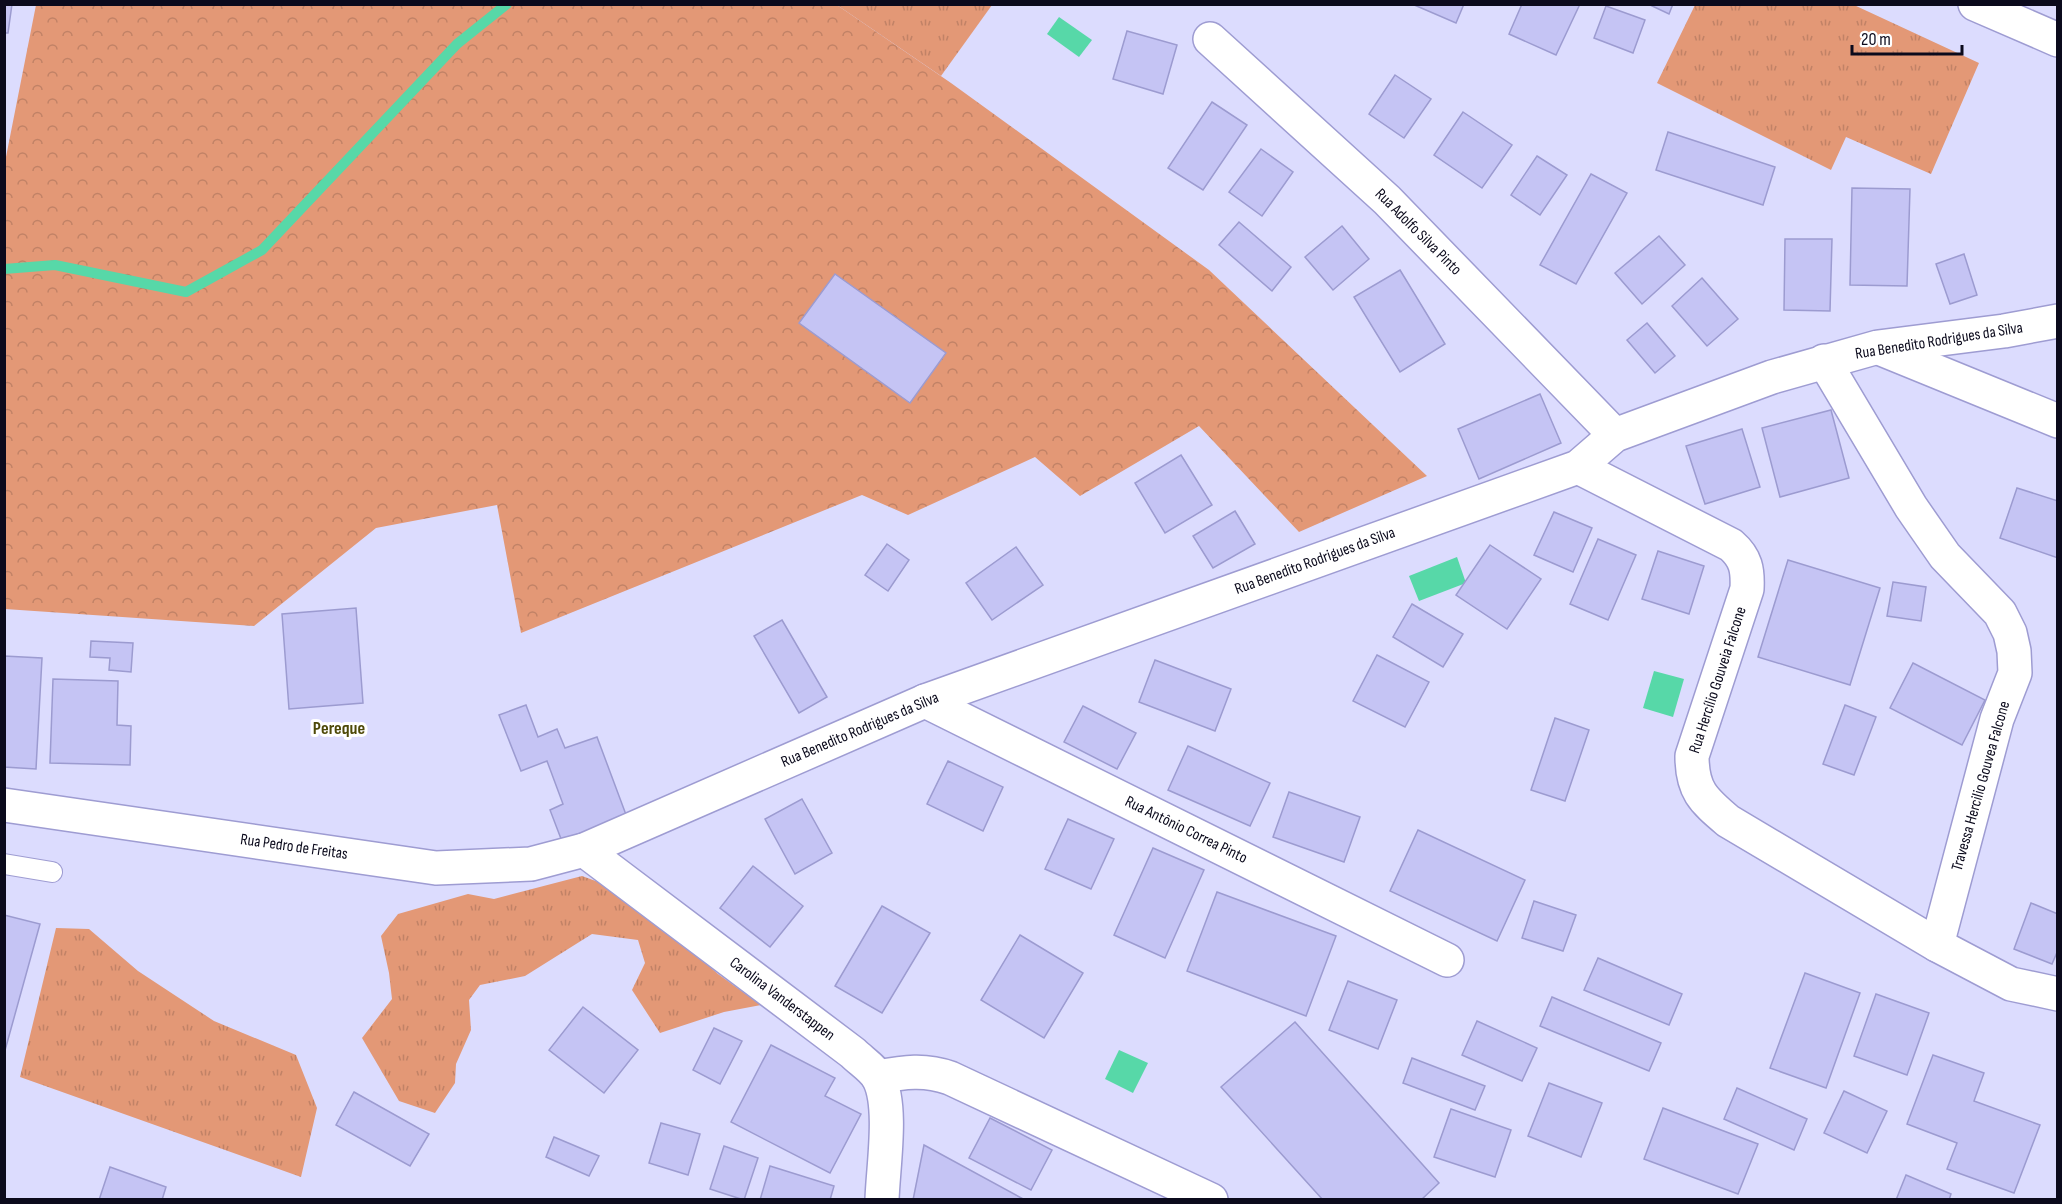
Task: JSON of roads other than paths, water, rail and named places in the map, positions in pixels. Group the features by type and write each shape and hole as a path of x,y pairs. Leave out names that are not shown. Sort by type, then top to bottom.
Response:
{"street":[{"path":"1975,4 2058,40"},
{"name":"Rua Adolfo Silva Pinto","path":"1210,39 1388,200 1616,435"},
{"name":"Rua Benedito Rodrigues da Silva","path":"584,850 925,701 1578,467 1616,435 1772,377 1878,347 2004,331 2058,321"},
{"path":"1878,347 2058,421"},
{"name":"Travessa Hercilio Gouvea Falcone","path":"1824,361 1925,527 1946,556 2000,613 2010,633 2014,651 2015,673 1997,719 1937,945"},
{"name":"Rua Hercílio Gouveia Falcone","path":"1578,467 1731,545 1740,552 1745,562 1748,575 1747,589 1692,756 1692,773 1696,788 1706,802 1728,821 1937,945 2011,984 2058,994"},
{"name":"Rua Antônio Correa Pinto","path":"925,701 1447,960"},
{"name":"Rua Pedro de Freitas","path":"4,805 436,868 531,864 584,850"},
{"name":"Carolina Vanderstappen","path":"584,850 853,1053 878,1077"},
{"path":"882,1200 886,1115 885,1095 878,1077 915,1071 936,1073 950,1078 1211,1200"}],"lane":[{"path":"4,864 52,872"}],"waterway":[{"path":"4,269 55,265 186,292 262,250 457,44 507,4"}],"district":[{"name":"Pereque","path":"339,728"}]}
